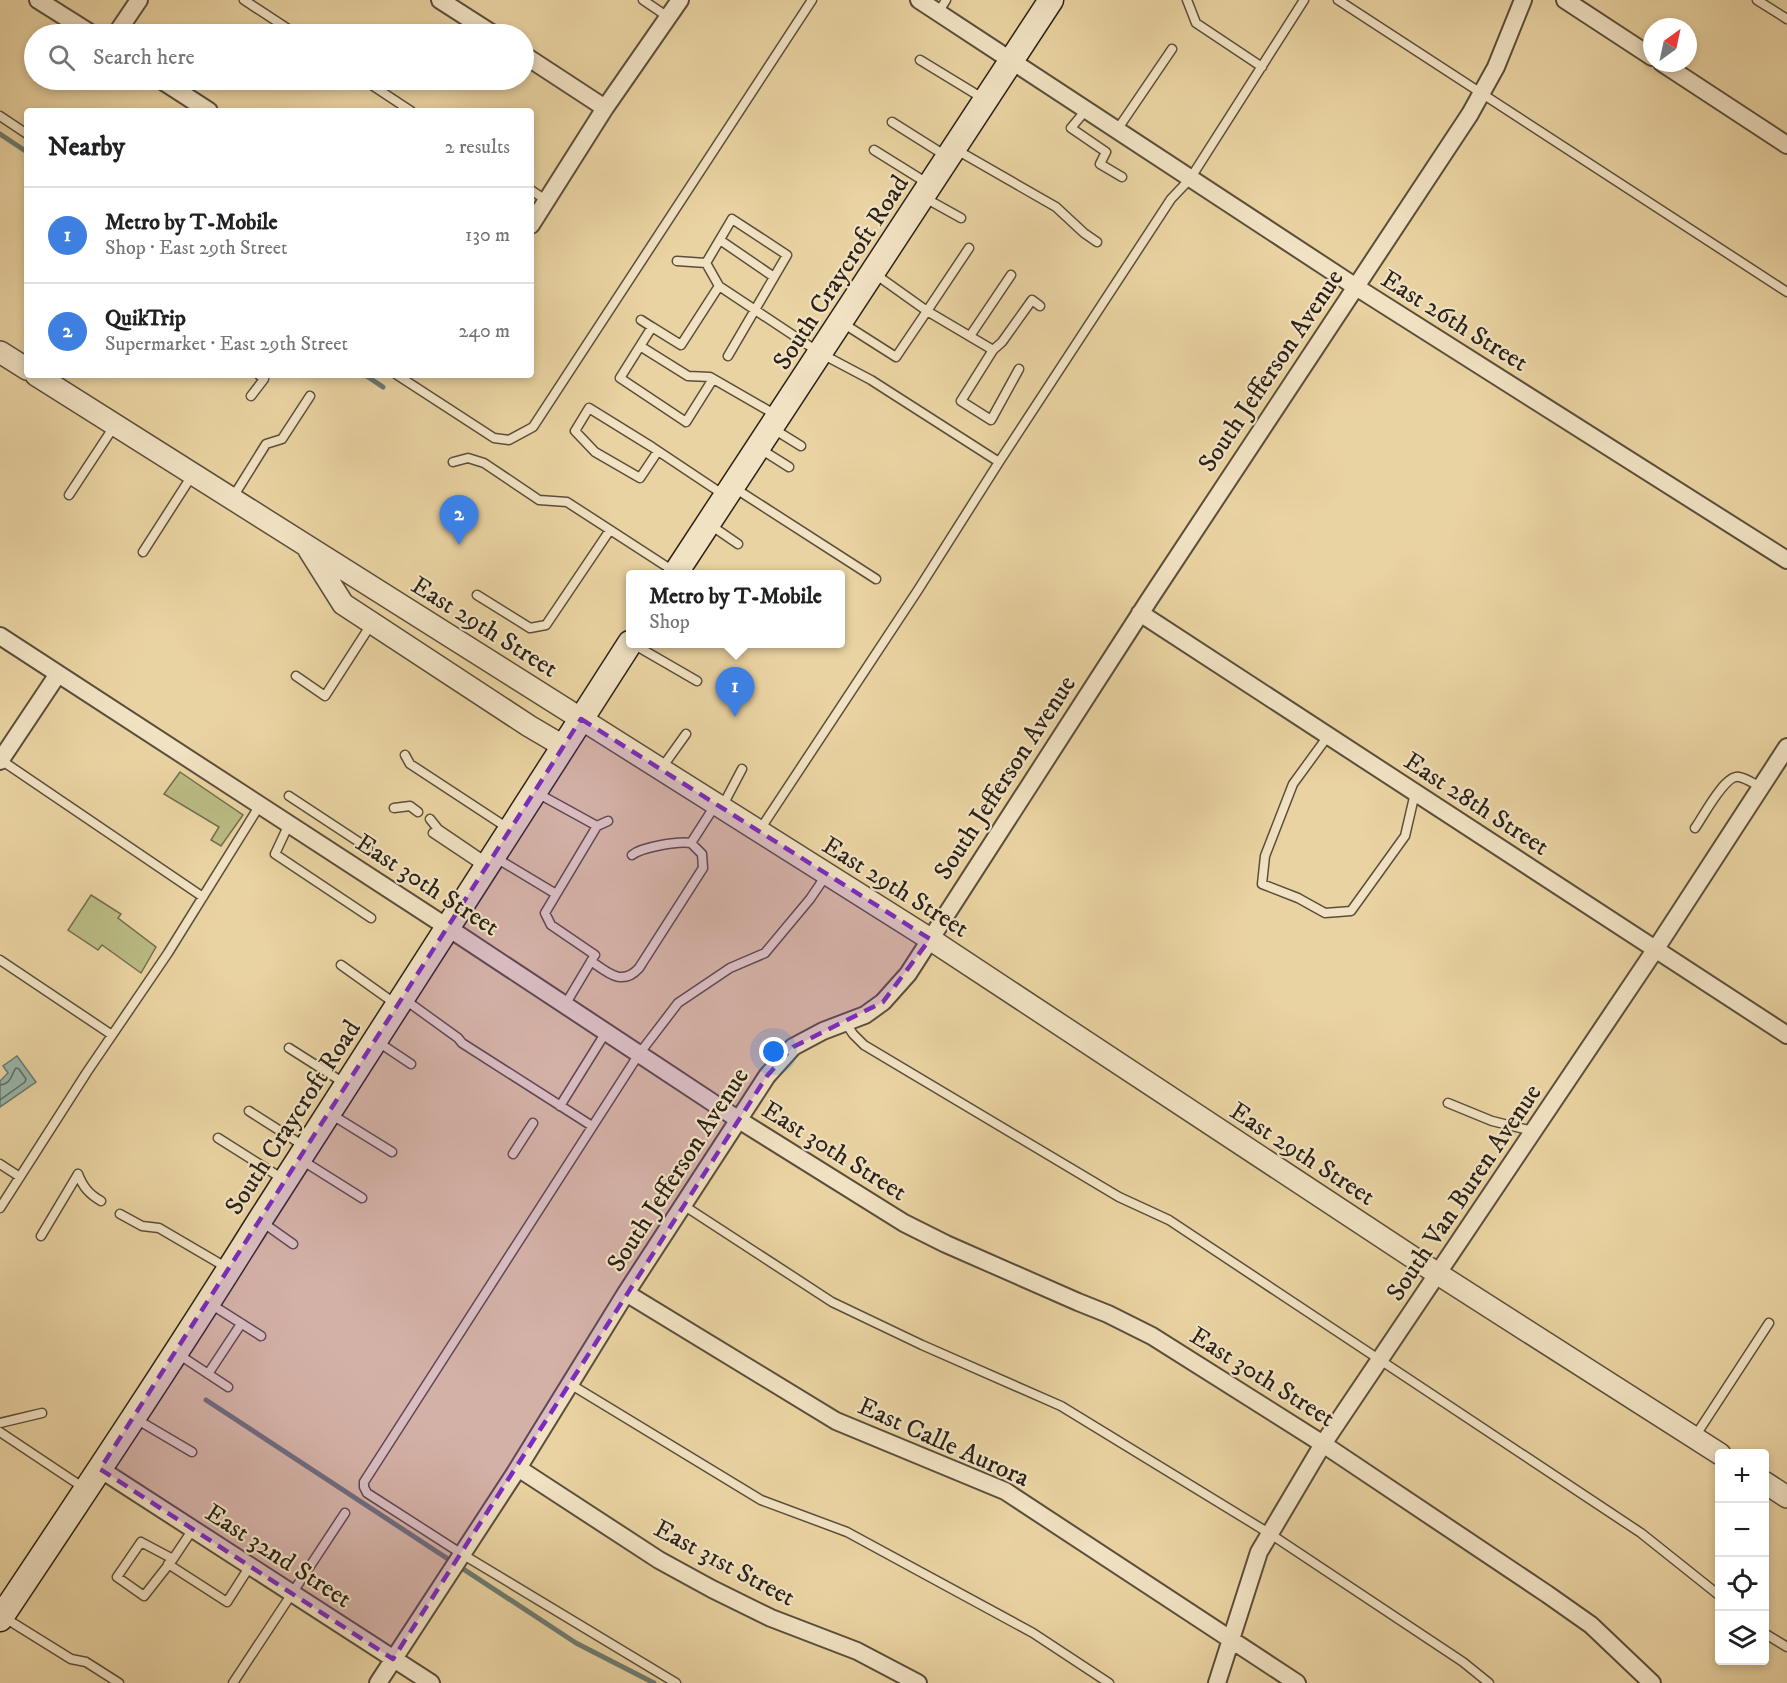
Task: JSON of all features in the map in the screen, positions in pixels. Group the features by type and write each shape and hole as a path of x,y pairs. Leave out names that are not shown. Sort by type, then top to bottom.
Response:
{"main road":[{"name":"South Craycroft Road","path":"679,570 1052,0"},
{"name":"South Craycroft Road","path":"1,1617 208,1303 534,791 629,648"}],"street":[{"path":"38,0 76,24"},
{"path":"123,24 139,0"},
{"path":"440,0 477,24"},
{"path":"534,220 605,108 680,0"},
{"name":"East 26th Street","path":"919,0 942,7 1012,62 1116,131 1356,287 1787,560"},
{"name":"South Jefferson Avenue","path":"378,1683 518,1468 626,1293 767,1076 793,1047 823,1031 864,1015 883,1002 908,974 1140,613 1429,177 1496,67 1523,0"},
{"path":"1565,0 1643,51"},
{"path":"534,62 605,108"},
{"path":"1676,72 1787,145"},
{"path":"176,90 204,108"},
{"path":"0,352 24,367"},
{"name":"East 29th Street","path":"41,378 930,939 1438,1274 1715,1451"},
{"path":"308,547 343,604 563,746"},
{"name":"East 28th Street","path":"1140,613 1787,1035"},
{"name":"East 30th Street","path":"0,636 739,1120 904,1223 1152,1336 1323,1444 1591,1625 1652,1683"},
{"path":"1,760 58,674"},
{"name":"South Van Buren Avenue","path":"1217,1683 1259,1552 1323,1444 1655,950 1787,747"},
{"name":"East Calle Aurora","path":"626,1293 836,1421 1005,1491 1297,1683"},
{"name":"East 31st Street","path":"518,1468 659,1560 711,1589 771,1618 856,1652 918,1683"},
{"name":"East 32nd Street","path":"100,1469 431,1683"},
{"path":"1769,1485 1787,1497"}],"lane":[{"path":"244,0 281,24"},
{"path":"643,0 668,17"},
{"path":"402,378 494,438 509,440 533,427 812,0"},
{"path":"1187,0 1196,23 1262,67"},
{"path":"759,831 1171,199 1190,179 1304,0"},
{"path":"1338,0 1787,292"},
{"path":"1757,0 1787,20"},
{"path":"1116,131 1172,49"},
{"path":"920,60 986,101"},
{"path":"379,90 406,108"},
{"path":"1086,110 1071,128 1106,152 1101,164 1122,177"},
{"path":"0,116 24,132"},
{"path":"892,122 1056,207 1097,242"},
{"path":"874,150 961,218"},
{"path":"534,192 547,201"},
{"path":"706,263 732,219 787,255 728,356"},
{"path":"720,240 774,277"},
{"path":"841,322 896,357 969,248"},
{"path":"677,261 706,263"},
{"path":"706,263 719,286 820,354 871,380 999,462"},
{"path":"873,272 927,310 993,350"},
{"path":"970,336 1011,275"},
{"path":"641,320 681,345 719,286"},
{"path":"1019,369 991,420 961,401 993,350 1002,342 1032,300 1040,306"},
{"path":"652,327 620,378 686,422 713,379"},
{"path":"640,346 688,376 713,379 776,422 801,446"},
{"path":"251,396 264,379 262,378"},
{"path":"232,498 266,444 282,439 310,396"},
{"path":"658,451 640,478 595,452 575,431 589,408 876,579"},
{"path":"69,495 115,425"},
{"path":"758,448 789,467"},
{"path":"453,462 468,458 484,463 539,500 567,502 670,570"},
{"path":"143,552 193,474"},
{"path":"709,524 738,544"},
{"path":"477,595 530,628 546,625 610,530"},
{"path":"296,676 325,696 372,623"},
{"path":"639,648 697,681"},
{"path":"661,769 686,734"},
{"path":"1328,736 1293,784 1265,855 1262,884 1298,898 1325,913 1351,911 1405,836 1415,793"},
{"path":"405,755 410,764 510,830"},
{"path":"1,760 203,897"},
{"path":"691,843 742,770"},
{"path":"1695,828 1725,783 1733,777 1739,777 1761,787"},
{"path":"534,791 597,826"},
{"path":"289,796 368,848"},
{"path":"0,1208 168,953 260,805"},
{"path":"394,808 410,806 418,812"},
{"path":"430,819 438,829 489,862"},
{"path":"608,821 597,826 545,913 551,926 594,956 614,977 625,977 639,968 703,868 702,854 691,843 683,842 651,848 632,855"},
{"path":"289,824 275,854 371,918"},
{"path":"433,833 556,894"},
{"path":"676,1683 462,1554 368,1492 364,1487 364,1482 639,1054 678,1003 730,968 765,953 810,899 827,874"},
{"path":"565,1005 594,956"},
{"path":"0,960 112,1035"},
{"path":"341,965 592,1126"},
{"path":"845,1022 864,1045 1119,1197 1169,1220 1641,1533 1715,1593"},
{"path":"560,1106 606,1032"},
{"path":"375,1040 411,1064"},
{"path":"288,1048 347,1085"},
{"path":"1448,1103 1491,1121 1534,1131"},
{"path":"249,1111 362,1198"},
{"path":"329,1113 392,1152"},
{"path":"513,1154 533,1123"},
{"path":"218,1138 285,1181"},
{"path":"0,1164 20,1178"},
{"path":"41,1236 78,1174 82,1186 101,1201"},
{"path":"683,1205 832,1302 922,1345 1061,1406 1270,1534 1463,1662 1489,1683"},
{"path":"120,1214 142,1226 159,1228 229,1269"},
{"path":"260,1220 293,1244"},
{"path":"208,1303 261,1336"},
{"path":"1694,1438 1769,1323"},
{"path":"208,1374 241,1324"},
{"path":"175,1352 228,1387"},
{"path":"570,1384 761,1500 847,1532 1033,1634 1109,1683"},
{"path":"0,1423 42,1413"},
{"path":"133,1417 192,1452"},
{"path":"0,1432 86,1489"},
{"path":"233,1683 345,1513"},
{"path":"193,1529 170,1562 144,1596 117,1576 141,1542 170,1562 226,1602 250,1566"},
{"path":"1,1617 71,1659 86,1662 119,1683"},
{"path":"1769,1636 1787,1647"}],"highlighted area":[{"path":"581,719 930,939 883,1002 793,1047 767,1076 393,1659 100,1469"}],"green space":[{"path":"180,772 243,815 221,846 211,840 219,827 164,794"},
{"path":"91,895 121,914 118,918 156,947 141,973 102,945 98,950 68,930"}],"water":[{"path":"17,1056 36,1082 0,1107 0,1081 8,1073 3,1066"}],"waterway":[{"path":"0,134 24,150"},
{"path":"370,378 383,387"},
{"path":"206,1400 576,1643 654,1683"}],"place":[{"name":"QuikTrip","path":"459,545"},
{"name":"Metro by T-Mobile","path":"735,717"}]}
